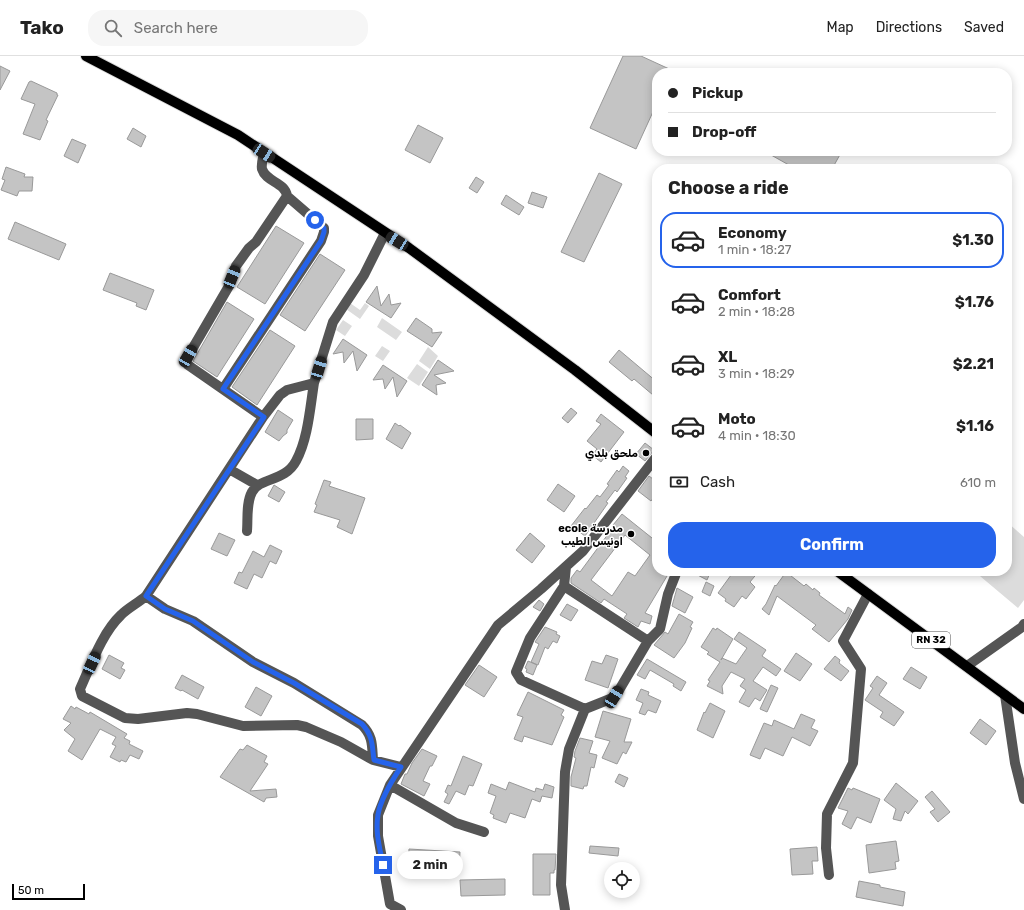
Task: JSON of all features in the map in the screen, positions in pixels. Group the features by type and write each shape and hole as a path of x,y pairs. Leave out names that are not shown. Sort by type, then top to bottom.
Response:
{"main road":[{"path":"86,56 238,136 409,248 514,324 652,430"},
{"name":"RN 32","path":"844,576 1024,709"}],"street":[{"path":"223,389 321,241 324,232 324,228 287,196 286,190 281,185 264,174 262,167 264,153"},
{"path":"264,417 188,365 186,362 229,286 236,266 249,248 256,242 287,196"},
{"path":"247,531 249,501 252,492 258,485 286,473 296,462 303,444 314,383 333,322 364,274 385,233"},
{"path":"314,383 287,390 280,395 229,469 146,596 122,614 105,637 80,689 82,696 125,718 138,720 188,713 243,726 297,725 306,727 341,742 374,760 401,767"},
{"path":"401,910 390,904 378,836 378,814 390,785 498,625 583,551 652,465"},
{"path":"229,469 258,485"},
{"path":"566,567 564,586 530,638 516,672 521,680 585,709"},
{"path":"565,910 561,885 565,772 569,749 585,709 614,697 648,641 660,629 668,594 676,576"},
{"path":"564,586 648,641"},
{"path":"829,875 826,848 827,814 853,763 861,669 843,641 868,594"},
{"path":"146,596 165,609 193,621 253,662 294,683 362,724 371,737 374,760"},
{"path":"967,666 1023,626"},
{"path":"1005,695 1014,763 1024,799"},
{"path":"390,785 456,823 484,832"}],"shaded area":[{"path":"350,303 360,310 365,303 369,306 360,319 346,309"},
{"path":"382,318 402,332 396,340 377,327"},
{"path":"343,320 352,326 345,336 336,330"},
{"path":"382,346 390,351 383,361 375,356"},
{"path":"428,347 438,356 430,369 419,361"},
{"path":"417,364 428,372 419,386 407,378"},
{"path":"1012,526 1024,537 1024,600 1018,608 980,576 1012,576"}],"building":[{"path":"623,56 641,56 667,68 652,68 652,114 636,149 590,128"},
{"path":"0,66 10,71 0,90"},
{"path":"31,81 57,93 58,95 46,120 48,121 40,140 23,134 35,104 21,99 29,82"},
{"path":"418,125 443,138 430,163 405,150"},
{"path":"133,128 146,136 141,147 127,139"},
{"path":"72,139 86,145 78,163 64,156"},
{"path":"773,156 839,156 835,164 787,164"},
{"path":"6,167 25,174 24,177 33,177 32,191 19,191 17,196 1,190 5,180 2,179"},
{"path":"599,173 622,184 584,262 561,252"},
{"path":"476,177 484,182 477,193 469,188"},
{"path":"532,192 547,197 543,208 528,203"},
{"path":"506,195 524,207 519,215 501,204"},
{"path":"15,222 66,244 59,260 8,239"},
{"path":"276,226 304,243 265,304 237,287"},
{"path":"320,254 345,270 305,331 280,315"},
{"path":"110,273 154,290 146,310 136,306 137,303 103,290"},
{"path":"377,286 381,306 389,294 391,305 401,303 391,318 366,302"},
{"path":"227,302 254,319 217,377 193,361"},
{"path":"416,318 432,329 432,333 442,332 432,347 407,331"},
{"path":"270,330 295,346 257,405 232,387"},
{"path":"343,339 367,355 357,371 353,351 344,363 343,352 333,354"},
{"path":"619,350 652,378 652,394 634,379 632,381 609,362"},
{"path":"438,360 454,371 434,375 446,383 436,385 437,395 422,385"},
{"path":"383,365 407,381 397,397 393,377 385,389 383,379 373,380"},
{"path":"571,408 577,413 568,423 562,418"},
{"path":"278,410 293,420 287,430 287,433 279,441 265,432"},
{"path":"601,414 624,432 601,462 592,455 597,449 587,441 601,424 596,421"},
{"path":"356,419 373,419 373,439 356,440"},
{"path":"395,423 411,433 402,449 386,439"},
{"name":"ملحق بلدي","path":"645,443 652,448 652,452 645,461 636,454"},
{"path":"623,466 629,471 625,477 627,478 617,492 615,490 606,502 608,503 585,536 571,526 597,495 600,497 609,485 607,484 617,470 619,472"},
{"path":"649,476 652,478 651,501 638,491"},
{"path":"324,480 331,482 329,486 365,498 352,534 337,527 340,520 314,512 317,505 315,504"},
{"path":"558,484 575,496 564,512 547,500"},
{"path":"274,485 285,492 279,502 268,496"},
{"path":"622,514 652,538 652,576 667,576 645,613 652,616 650,624 641,621 638,627 624,618 627,614 604,599 601,603 571,583 571,578 577,570 580,572 614,526 613,525","holes":["625,535 650,555 635,576 628,572 612,596 591,580"]},
{"path":"219,533 235,540 227,556 211,549"},
{"path":"530,533 545,546 532,563 516,550"},
{"path":"270,545 282,551 276,564 270,561 262,578 254,574 247,589 234,583 239,572 242,573 253,551 264,557"},
{"path":"699,576 709,576 707,580"},
{"path":"730,576 755,576 750,582 755,587 746,599 742,596 734,607 725,601 726,599 718,593"},
{"path":"783,576 791,576 804,586 806,584 813,590 814,588 820,593 819,595 845,614 848,607 852,610 848,619 829,642 812,629 816,625 777,596 769,615 762,609 775,585 776,586"},
{"path":"706,582 714,586 710,596 702,592"},
{"path":"677,588 693,597 685,613 672,606"},
{"path":"539,600 544,604 540,611 533,607"},
{"path":"567,604 578,610 571,621 560,615"},
{"path":"679,614 693,622 690,627 692,628 685,643 674,658 654,645 665,632 668,634"},
{"path":"545,627 557,632 556,634 560,636 557,643 553,641 548,649 545,647 538,665 531,662 539,644 535,642"},
{"path":"713,628 716,630 717,628 733,639 722,658 736,664 747,648 734,639 739,632 766,650 762,656 781,669 776,676 763,667 753,681 767,690 760,701 755,698 749,707 739,702 746,690 740,686 745,679 731,672 722,686 723,694 707,686 710,681 708,680 720,662 707,654 709,652 701,647"},
{"path":"796,653 812,664 800,681 784,671"},
{"path":"109,655 124,663 121,668 125,670 120,679 102,669"},
{"path":"606,655 618,659 608,688 585,680 592,661 602,664"},
{"path":"835,656 840,660 839,663 849,671 841,681 824,669"},
{"path":"647,659 686,682 681,691 673,686 674,684 650,670 645,679 637,675"},
{"path":"528,661 537,665 533,675 526,672 527,669 525,668"},
{"path":"479,665 497,677 484,697 465,685"},
{"path":"911,667 927,677 920,689 903,679"},
{"path":"182,675 204,687 198,699 182,690 181,691 175,688"},
{"path":"877,676 887,683 879,695 904,712 894,726 880,717 883,712 865,700 873,688 870,686"},
{"path":"771,685 778,688 767,712 760,709"},
{"path":"256,687 272,696 261,716 245,707"},
{"path":"641,689 649,692 648,695 661,701 656,713 648,710 645,715 639,713 643,703 636,700"},
{"path":"528,692 564,710 561,715 564,717 552,745 524,736 522,742 514,739 523,717 517,715"},
{"path":"710,703 725,711 713,738 697,730 704,712 705,713"},
{"path":"71,706 89,714 90,712 127,734 124,738 130,741 129,744 143,751 139,759 130,755 126,762 121,760 120,762 110,757 116,746 112,744 116,737 100,729 82,760 68,751 75,739 64,730 71,723 63,719"},
{"path":"603,711 631,719 624,742 632,742 626,754 623,752 617,764 602,758 610,741 595,737"},
{"path":"801,714 815,720 811,728 818,731 810,746 792,737 783,756 765,748 760,759 750,755 764,723 772,726 774,720 794,729"},
{"path":"980,719 996,731 986,745 970,733"},
{"path":"580,738 593,741 589,753 597,755 594,768 591,767 587,786 584,786 583,789 571,786 571,777 576,758 574,757 575,751"},
{"path":"247,745 267,756 264,762 268,764 250,791 276,789 277,797 266,798 264,802 220,777 240,749 243,750"},
{"path":"422,749 437,756 432,766 430,766 423,781 430,784 424,796 401,784 405,774 407,774 412,763"},
{"path":"463,756 482,764 473,786 469,785 465,795 456,791 449,804 444,802 448,794 445,792 448,785 451,786"},
{"path":"619,774 628,778 624,787 615,782"},
{"path":"509,782 535,792 536,788 543,790 545,784 554,787 552,798 542,796 540,802 532,799 525,818 510,813 506,823 493,818 494,815 490,813 496,796 488,793 491,784 506,790"},
{"path":"896,783 918,801 908,814 905,811 901,821 893,819 896,809 884,800"},
{"path":"848,788 852,790 853,788 880,799 871,823 857,817 851,829 842,824 848,811 838,808"},
{"path":"932,791 950,812 938,822 930,812 935,809 925,797"},
{"path":"896,841 899,861 895,862 896,869 869,873 866,845"},
{"path":"590,846 619,848 618,856 589,853"},
{"path":"817,847 818,861 812,861 813,874 792,875 790,849"},
{"path":"409,849 460,852 459,870 408,867"},
{"path":"533,854 556,854 555,870 554,873 550,873 550,895 533,895"},
{"path":"505,879 505,895 461,896 460,880"},
{"path":"859,881 905,892 903,906 856,897"}],"place":[{"name":"ملحق بلدي","path":"646,453"},
{"name":"ecole مدرسة اونيس الطيب","path":"631,534"}],"route":[{"path":"315,220 324,228 321,241 223,389 264,417 146,596 165,609 193,621 253,662 294,683 362,724 371,737 374,760 401,767 390,785 378,814 378,836 383,865"}]}
